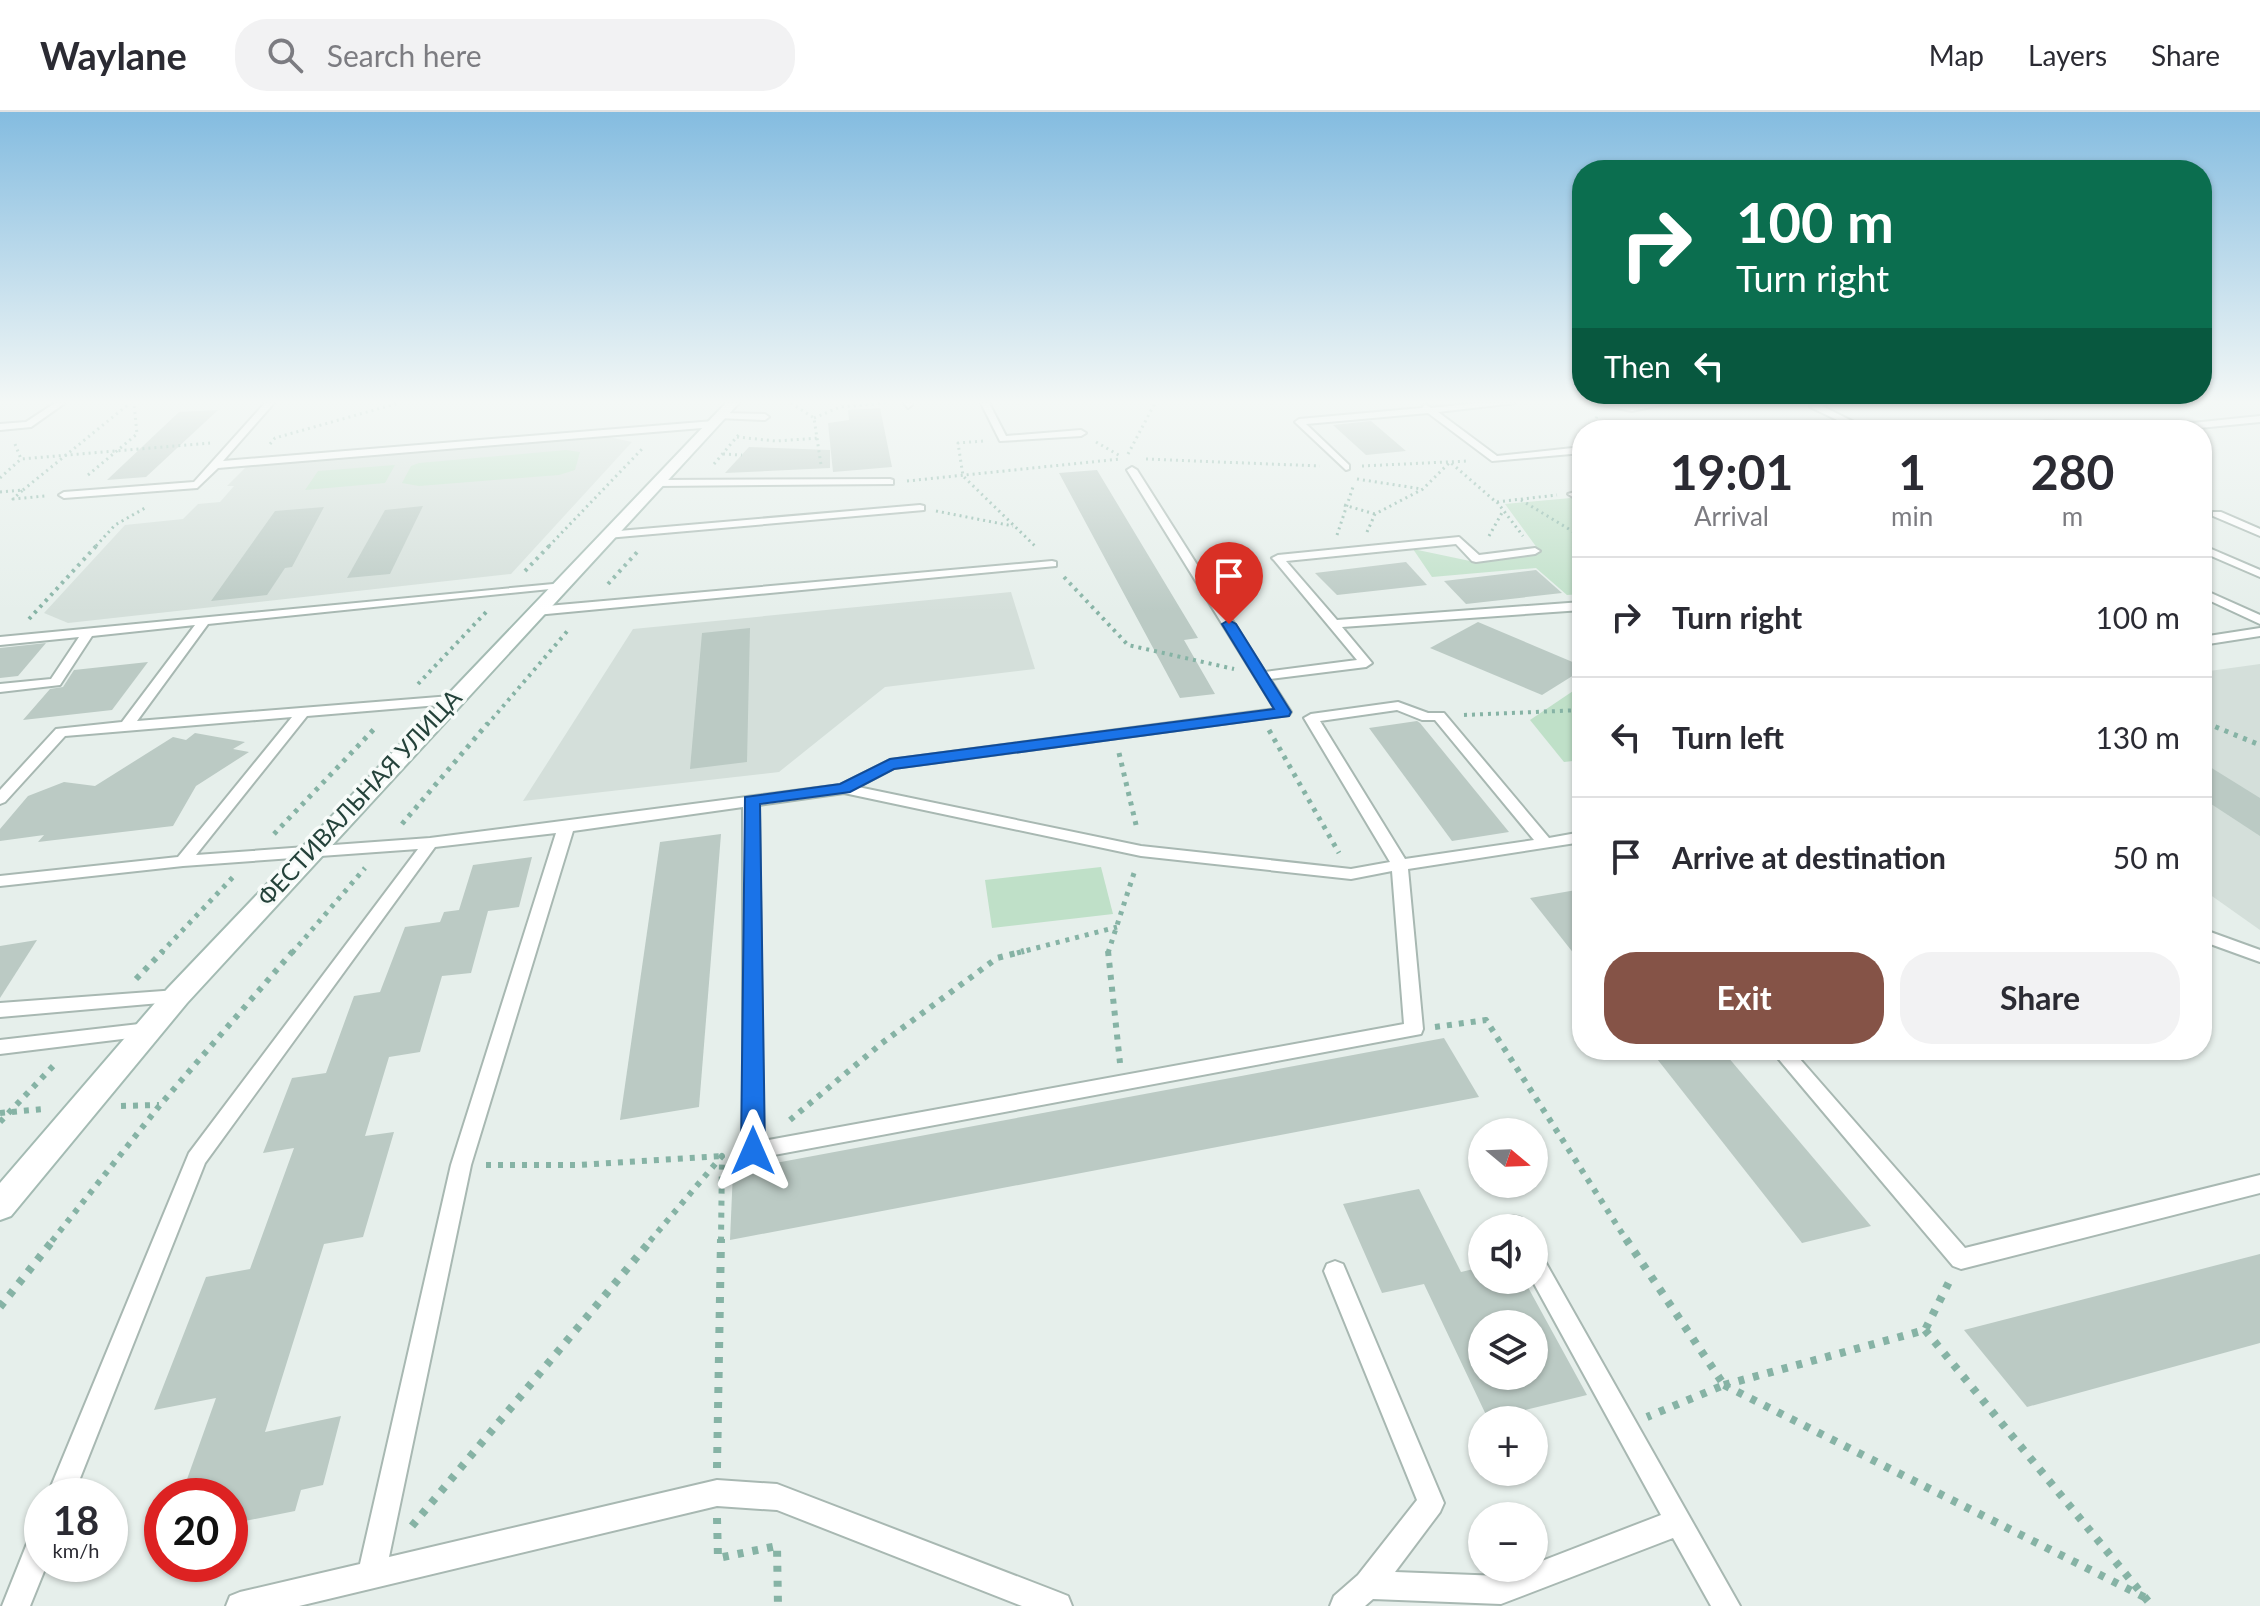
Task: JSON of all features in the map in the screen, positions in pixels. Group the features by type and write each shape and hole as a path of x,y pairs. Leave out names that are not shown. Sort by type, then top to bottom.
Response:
{"street":[{"name":"ФЕСТИВАЛЬНАЯ УЛИЦА","path":"0,1206 177,996 667,473"}],"lane":[{"path":"64,495 197,485 208,473"},
{"path":"844,789 890,764 1284,712 1134,473"},
{"path":"657,483 890,482"},
{"path":"607,535 920,508"},
{"path":"2217,514 2260,533"},
{"path":"1262,676 1366,663 1278,558 1459,540 1476,559 1535,551"},
{"path":"2212,552 2260,574"},
{"path":"536,611 1052,564"},
{"path":"4,641 560,585"},
{"path":"2212,598 2260,620"},
{"path":"1333,624 1572,607"},
{"path":"126,726 204,621"},
{"path":"0,688 55,682 88,632"},
{"path":"2212,639 2260,632"},
{"path":"0,799 61,732 396,707 451,700"},
{"path":"751,800 753,1151 1414,1029 1400,865 1311,718 1398,706 1427,717 1439,716 1545,843"},
{"path":"183,861 303,712"},
{"path":"0,779 20,777"},
{"path":"0,881 313,849 430,843 844,789 1141,851 1351,874 1572,839"},
{"path":"371,1575 461,1165 566,827"},
{"path":"67,1478 196,1159 430,843"},
{"path":"2212,939 2260,956"},
{"path":"0,1010 177,996"},
{"path":"0,1047 148,1030"},
{"path":"1790,1060 1961,1259 2260,1184"},
{"path":"1335,1271 1431,1503 1368,1585 1344,1606"},
{"path":"1548,1288 1726,1606"},
{"path":"240,1606 717,1493 777,1497 1058,1606"},
{"path":"1368,1585 1501,1590 1679,1522"},
{"path":"16,1606 26,1582"}],"path":[{"path":"45,473 13,499 64,495 91,473"},
{"path":"114,1002 618,473"},
{"path":"822,473 823,482"},
{"path":"963,473 1128,645 1262,676"},
{"path":"890,482 1005,473"},
{"path":"1423,489 1356,479 1344,505 1333,552 1362,544 1375,514 1423,489 1439,473"},
{"path":"1462,473 1496,502 1535,551"},
{"path":"4,641 115,525 184,486"},
{"path":"0,492 23,490"},
{"path":"1496,502 1572,494"},
{"path":"1519,499 1572,531"},
{"path":"1344,505 1375,514"},
{"path":"920,508 1016,527"},
{"path":"1459,540 1492,536 1503,510"},
{"path":"1439,716 1572,710"},
{"path":"1261,715 1351,874"},
{"path":"2212,726 2260,745"},
{"path":"1115,736 1141,851 1108,952 1122,1084"},
{"path":"461,1165 577,1165 722,1156 753,1151 882,1043 997,958 1117,927"},
{"path":"1414,1029 1486,1020 1601,1203 1724,1385 2149,1602"},
{"path":"0,1122 81,1036"},
{"path":"722,1156 718,1558 777,1546 778,1606"},
{"path":"371,1575 722,1156"},
{"path":"1626,1426 1724,1385 1925,1330 1961,1259"},
{"path":"1925,1330 2149,1602"}],"shaded area":[{"path":"240,473 604,473 511,574 68,623 44,613 125,525 183,519 198,504 220,502 234,486 227,486"},
{"path":"1011,592 1035,669 885,687 779,772 523,801 633,629"},
{"path":"2260,664 2260,930 2212,896 2212,671"}],"green space":[{"path":"317,473 391,473 385,483 305,490"},
{"path":"407,473 566,473 419,486 402,483"},
{"path":"1572,498 1572,595 1567,595 1536,568 1432,577 1413,549 1470,561 1540,552 1505,504"},
{"path":"1572,692 1572,761 1564,762 1530,720"},
{"path":"1101,867 1113,914 992,928 985,880"}],"building":[{"path":"115,473 151,473 146,477 107,480"},
{"path":"1059,473 1099,473 1198,638 1184,640 1215,694 1180,698"},
{"path":"423,506 390,574 347,578 385,510"},
{"path":"324,507 292,567 285,568 267,595 211,601 275,511"},
{"path":"1406,562 1427,585 1337,595 1315,573"},
{"path":"1536,570 1562,593 1466,604 1444,581"},
{"path":"1478,622 1572,662 1572,676 1542,695 1430,648"},
{"path":"750,628 747,762 690,769 702,633"},
{"path":"46,643 18,676 0,678 0,648"},
{"path":"148,662 112,710 23,720 50,689 63,687 74,670"},
{"path":"1417,721 1509,832 1452,841 1369,728"},
{"path":"195,733 245,742 233,749 249,752 196,786 173,826 38,842 44,835 0,841 0,829 28,796 64,782 95,786 173,737 186,740"},
{"path":"2212,768 2260,798 2260,836 2212,805"},
{"path":"721,834 699,1107 620,1120 660,842"},
{"path":"532,857 519,907 488,911 471,973 442,976 420,1052 389,1057 365,1136 394,1132 363,1237 324,1244 265,1432 341,1416 323,1485 301,1490 295,1511 248,1520 248,1478 187,1478 216,1398 154,1410 206,1277 250,1269 294,1148 263,1153 292,1078 326,1073 354,996 380,992 405,927 440,922 444,912 459,910 473,865"},
{"path":"1572,891 1572,951 1530,898"},
{"path":"37,940 0,998 0,946"},
{"path":"1444,1038 1479,1097 730,1240 733,1171"},
{"path":"1658,1060 1730,1060 1871,1226 1802,1243"},
{"path":"1419,1189 1461,1272 1468,1270 1468,1294 1532,1294 1540,1310 1468,1310 1468,1377 1424,1284 1382,1293 1343,1204"},
{"path":"2260,1254 2260,1343 2027,1407 1964,1330"},
{"path":"1548,1324 1587,1395 1542,1406 1482,1406 1474,1390 1548,1390"}],"route":[{"path":"753,1151 751,800 844,789 890,764 1284,712 1229,624"}]}
